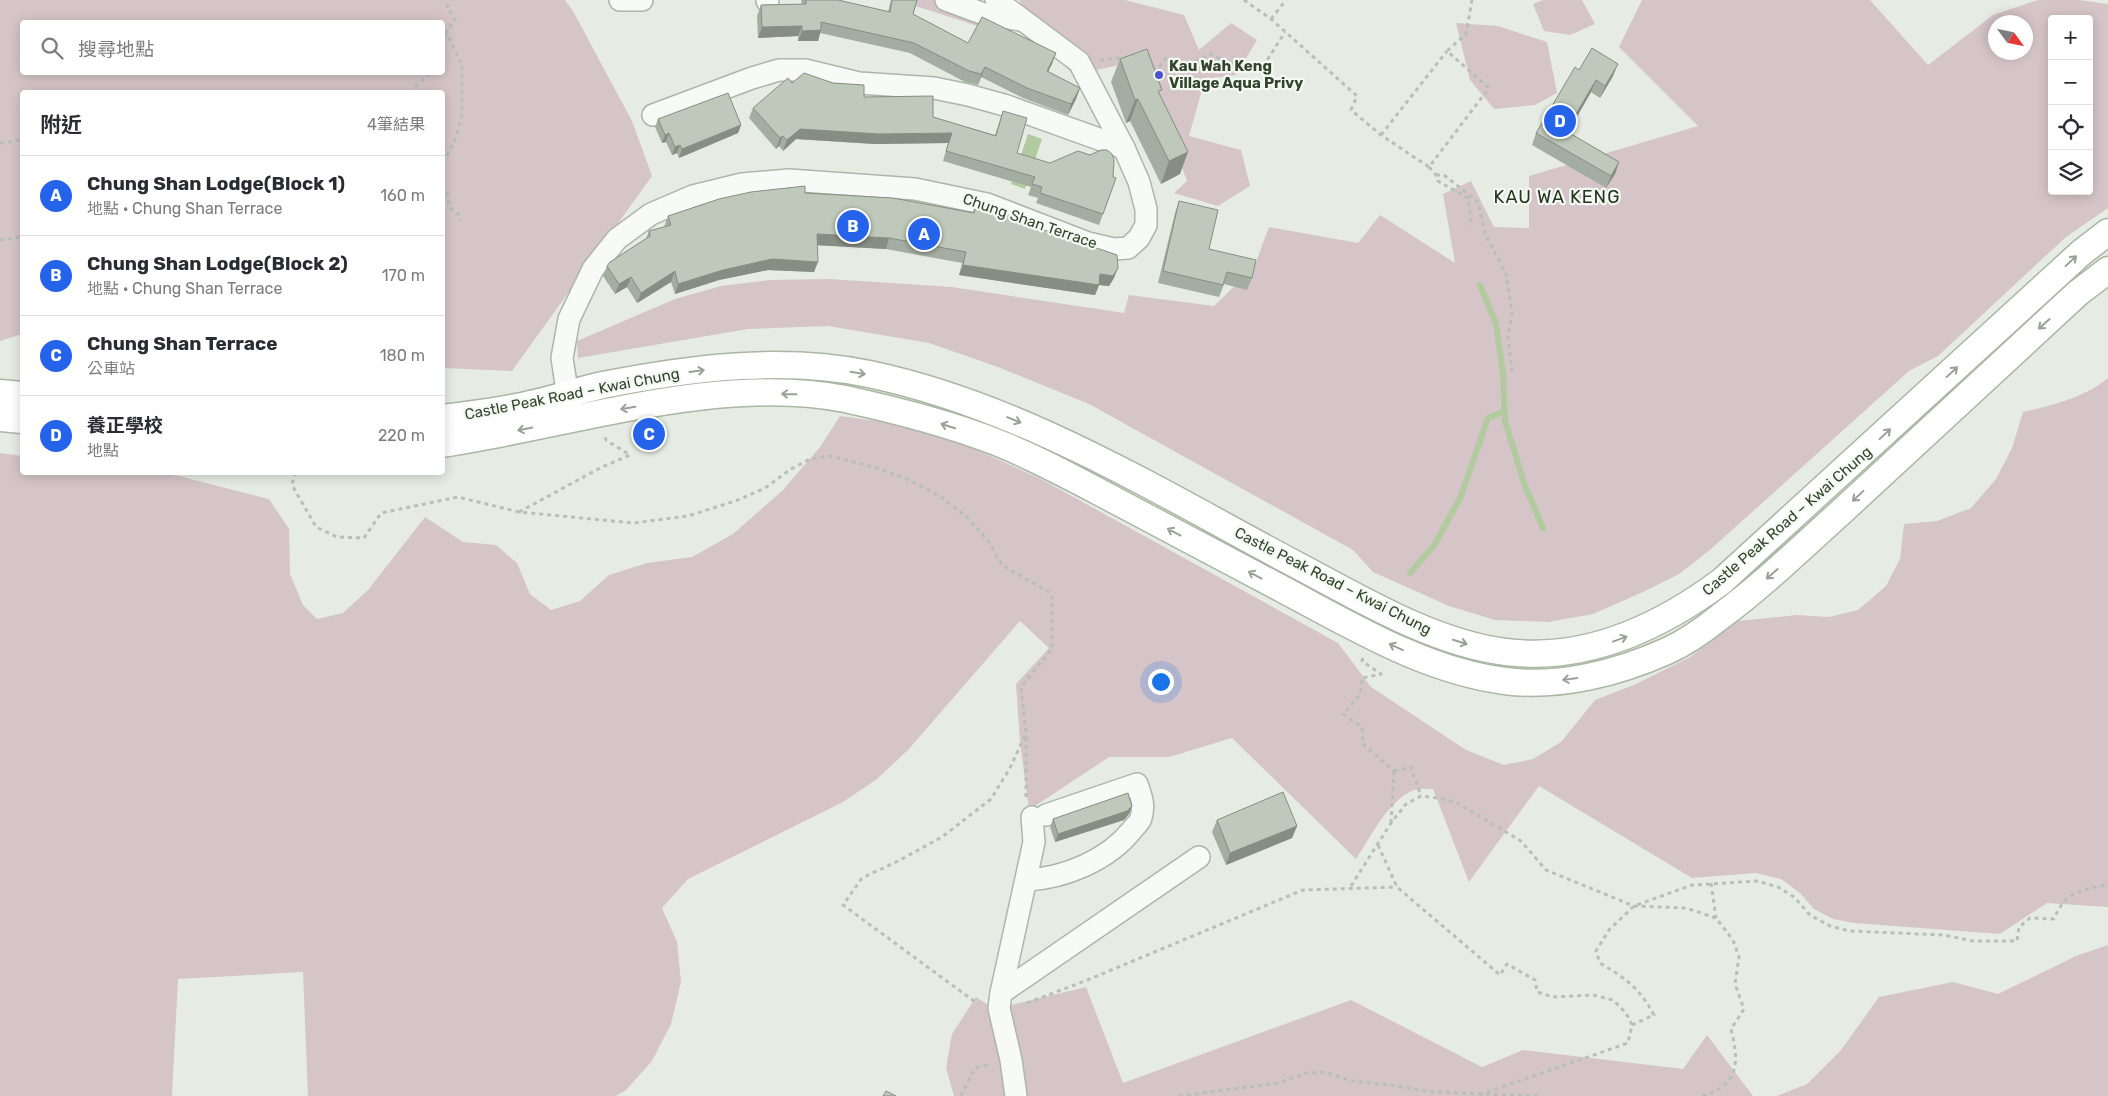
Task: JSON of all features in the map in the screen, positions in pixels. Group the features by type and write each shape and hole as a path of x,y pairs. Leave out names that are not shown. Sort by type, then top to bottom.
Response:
{"main road":[{"name":"Castle Peak Road – Kwai Chung","path":"445,443 507,433 622,382 739,367 798,366 827,368 898,381 965,401 1041,431 1416,625 1477,647 1537,654 1562,652 1619,640 1658,623 1694,602 1722,581 2082,252 2108,232"},
{"name":"Castle Peak Road – Kwai Chung","path":"445,418 519,407 659,403 736,394 803,394 838,398 919,417 990,440 1042,462 1370,635 1445,667 1508,682 1566,680 1600,674 1630,665 1672,649 1705,629 1809,542 2078,293 2108,270"},
{"path":"0,393 20,395"},
{"path":"0,418 20,420"}],"street":[{"path":"620,0 642,0"},
{"name":"Chung Shan Terrace","path":"946,0 984,14 1023,21"},
{"name":"Chung Shan Terrace","path":"569,407 562,358 569,319 593,269 617,239 651,214 693,196 742,184 789,180 915,189 958,196 988,204 1088,243 1114,249 1128,248 1139,238 1146,225 1146,209 1139,182 1124,148 1079,62 996,0"},
{"path":"653,115 752,78 779,70 805,70 860,83 934,88 968,95 1004,105 1124,148"},
{"path":"1016,1096 1001,1003 1039,816 1137,784 1144,803 1141,819 1123,841 1096,861 1045,879 1026,880"},
{"path":"1001,1003 1199,857"}],"path":[{"path":"445,34 455,20 447,7 451,0"},
{"path":"1244,0 1271,19 1357,96 1351,110 1381,136 1428,167 1436,175 1438,181 1468,198 1471,220 1466,225"},
{"path":"1271,19 1286,0"},
{"path":"1381,136 1448,51 1466,34 1472,0"},
{"path":"445,158 457,135 462,114 462,66 446,31"},
{"path":"1147,64 1159,67 1167,58 1175,70 1211,54 1235,66 1264,65 1265,60 1285,32"},
{"path":"1428,167 1489,88 1448,51"},
{"path":"1079,62 1135,56"},
{"path":"412,90 429,75"},
{"path":"0,143 20,140"},
{"path":"1436,175 1444,175 1478,202 1485,234 1506,274 1512,313 1508,337 1512,371"},
{"path":"445,190 448,195 449,207 459,215 460,220"},
{"path":"0,240 20,237"},
{"path":"519,512 600,468 630,455 606,440 601,430"},
{"path":"294,475 292,485 316,527 337,537 364,538 381,513 458,497 519,512 634,524 688,516 738,500 765,488 791,469 810,459 830,456 877,468 909,480 941,497 967,517 989,542 1002,565 1052,594 1052,649 1021,687 1026,732 1010,768 990,799 942,837 862,878 843,905 990,1013 1001,1003 1085,981 1303,890 1396,887"},
{"path":"1364,656 1362,661 1380,674 1362,678 1360,695 1342,714 1362,727 1363,744 1394,771"},
{"path":"1394,771 1411,767 1421,796"},
{"path":"1391,823 1394,771"},
{"path":"1350,887 1391,823 1406,804 1421,796 1458,803 1521,841 1546,870 1634,906 1686,908 1716,918"},
{"path":"1378,845 1396,887 1500,975 1507,964 1535,980 1537,992 1553,997 1593,995 1612,1000 1626,1013 1632,1025 1628,1043 1479,1095"},
{"path":"1632,1025 1654,1015 1645,999 1631,983 1600,963 1596,951 1609,930 1634,906 1692,884 1757,881 1778,886 1794,897 1810,915 1830,926 1850,931 1944,935 1973,941 2018,941 2019,927 2030,918 2054,919 2059,905 2074,893 2108,884"},
{"path":"1702,1096 1713,1093 1728,1083 1737,1066 1736,1048 1731,1029 1744,1009 1735,984 1739,958 1733,940 1716,918 1712,884"},
{"path":"961,1096 975,1068 1011,1060"},
{"path":"1179,1096 1279,1082 1306,1074 1325,1072 1352,1081 1433,1092 1538,1096"}],"shaded area":[{"path":"0,0 565,0 573,11 632,121 652,176 512,371 445,368 445,90 20,90 20,335 0,341"},
{"path":"905,0 975,0 990,30 906,3"},
{"path":"1019,0 1125,0 1184,15 1199,50 1231,23 1257,40 1236,75 1205,79 1189,136 1241,150 1250,186 1218,206 1174,193 1187,181 1142,60 1074,75 1046,48"},
{"path":"1543,0 1582,0 1595,24 1570,35 1544,31 1533,4"},
{"path":"1642,0 1870,0 1928,65 1988,19 1988,60 2033,60 2033,15 1993,15 2038,0 2079,0 2108,4 2108,208 2066,237 1938,356 1909,371 1711,549 1679,574 1593,614 1548,622 1495,620 1449,606 1373,572 1353,550 1089,404 998,367 929,343 828,326 748,329 578,358 577,341 675,299 721,286 769,280 829,279 952,287 1124,313 1129,295 1214,306 1254,267 1269,227 1358,243 1380,215 1455,263 1443,194 1471,181 1494,227 1529,228 1529,176 1698,126 1619,47"},
{"path":"1456,23 1498,26 1547,42 1557,93 1535,105 1494,109 1470,80"},
{"path":"1028,134 1042,139 1025,189 1011,184"},
{"path":"2108,378 2108,907 2047,903 2000,934 1854,923 1833,919 1814,909 1800,893 1781,879 1756,873 1692,878 1539,786 1469,882 1433,789 1414,790 1396,802 1388,810 1356,859 1232,738 1169,757 1109,757 1029,810 1020,742 1016,684 1049,648 1020,621 908,750 877,779 843,802 688,879 662,908 677,942 681,982 671,1024 652,1061 626,1090 616,1096 308,1096 303,972 178,979 172,1096 0,1096 0,453 20,456 20,475 170,475 269,499 289,529 290,574 303,605 317,619 343,613 368,590 425,517 463,542 496,545 517,563 530,594 551,610 580,601 609,575 647,563 692,557 733,534 783,490 820,447 840,416 892,423 968,446 1041,479 1338,643 1371,687 1466,750 1504,765 1533,759 1561,742 1595,700 1636,684 1690,657 1738,621 1797,615 1829,617 1858,610 1886,586 1900,559 1904,524 1937,521 1971,508 1996,479 2012,448 2023,412 2078,396"},
{"path":"2108,945 2108,1096 1777,1096 1807,1084 1841,1050 1879,997 1953,982 1998,994 2076,956"},
{"path":"1086,987 1123,1083 1351,1000 1482,1067 1523,1050 1683,1069 1707,1035 1753,1096 954,1096 946,1068 952,1034 976,997 994,1009"}],"building":[{"path":"806,0 838,0 890,12 892,0 917,0 913,14 968,43 982,17 1056,53 1047,71 1080,88 1071,104 1027,88 985,67 981,74 969,71 914,43 821,22 821,30 802,31 802,26 762,27 761,5 806,4"},
{"path":"1592,48 1618,64 1605,86 1596,80 1566,131 1619,162 1611,176 1536,133 1575,67 1579,70"},
{"path":"1147,49 1162,90 1158,91 1188,152 1169,161 1138,99 1135,100 1120,59"},
{"path":"804,73 833,83 864,85 864,97 933,96 933,117 996,136 1003,111 1027,118 1017,153 1050,163 1078,151 1090,155 1101,150 1107,150 1114,159 1113,177 1116,178 1103,214 1040,193 1042,187 1032,184 1035,177 946,151 952,133 879,134 800,129 787,140 783,136 780,138 753,108 788,78 792,83"},
{"path":"728,93 741,125 682,149 680,145 675,147 669,133 665,135 658,119"},
{"path":"805,186 805,193 893,198 974,213 976,203 985,205 1038,228 1117,255 1118,268 1113,276 1100,274 1099,285 963,265 966,252 889,238 817,234 818,262 772,259 723,270 678,284 675,271 641,293 631,277 619,284 607,266 610,262 650,236 649,231 671,225 668,216 719,199 751,192"},
{"path":"1179,201 1218,210 1209,249 1256,260 1252,278 1227,272 1223,285 1163,271"},
{"path":"1283,792 1297,826 1230,853 1217,820"},
{"path":"1128,793 1132,806 1127,811 1058,834 1053,819"},
{"path":"886,1091 896,1096 883,1096"}],"waterway":[{"path":"1480,285 1496,324 1503,374 1505,421 1525,486 1543,528"},
{"path":"1410,573 1435,544 1461,496 1488,418 1505,411"}],"place":[{"name":"Kau Wah Keng Village Aqua Privy","path":"1159,75"},
{"name":"養正學校","path":"1560,121"},
{"name":"Chung Shan Lodge(Block 2)","path":"853,226"},
{"name":"Chung Shan Lodge(Block 1)","path":"924,234"},
{"name":"Chung Shan Terrace","path":"649,434"}],"district":[{"name":"KAU WA KENG","path":"1557,197"}]}
